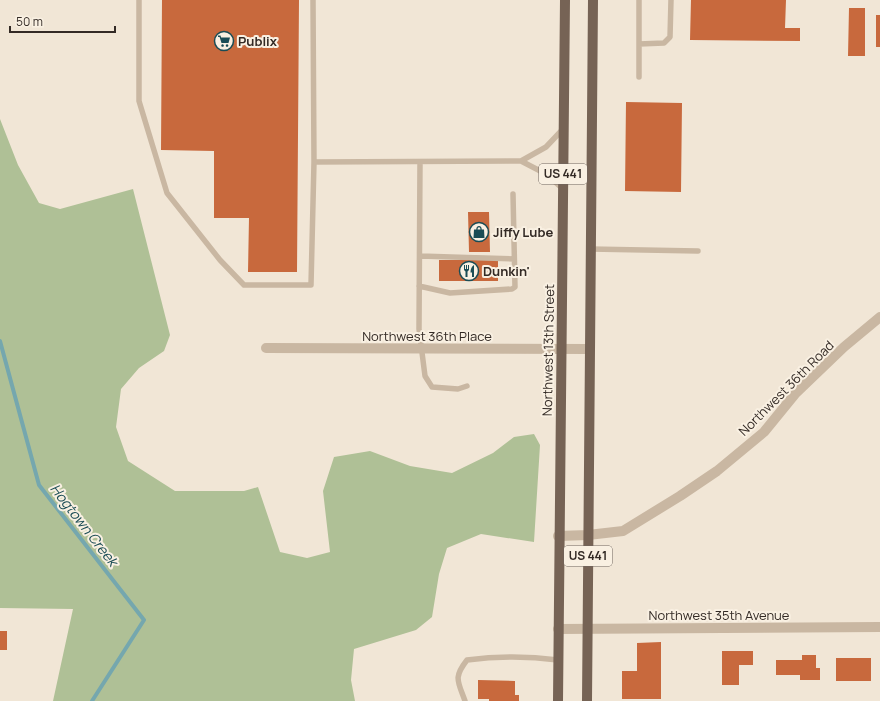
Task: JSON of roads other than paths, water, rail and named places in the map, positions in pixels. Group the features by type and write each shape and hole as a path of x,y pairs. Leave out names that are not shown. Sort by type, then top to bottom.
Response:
{"main road":[{"name":"Northwest 13th Street","path":"558,701 558,536 565,0"},
{"name":"US 441","path":"587,701 593,0"}],"street":[{"name":"Northwest 36th Road","path":"558,536 588,535 623,531 717,471 764,432 795,394 844,347 880,317"},
{"name":"Northwest 36th Place","path":"266,348 589,349"},
{"name":"Northwest 35th Avenue","path":"558,629 880,627"}],"lane":[{"path":"139,0 139,101 167,193 220,260 244,284 311,285 314,162 313,0"},
{"path":"639,0 639,77"},
{"path":"639,44 664,43 670,37 671,0"},
{"path":"521,161 546,147 564,128"},
{"path":"314,162 521,161 546,174 563,190"},
{"path":"420,162 420,348 425,376 432,387 458,389 467,386"},
{"path":"419,286 450,293 512,289 514,287 513,194"},
{"path":"590,249 698,251"},
{"path":"420,256 514,259"},
{"path":"465,701 458,683 458,672 467,660 486,658 542,658 558,660"}],"waterway":[{"name":"Hogtown Creek","path":"0,341 39,485 144,620 92,701"}],"place":[{"name":"Publix","path":"224,41"},
{"name":"Jiffy Lube","path":"479,232"},
{"name":"Dunkin'","path":"469,271"}]}
